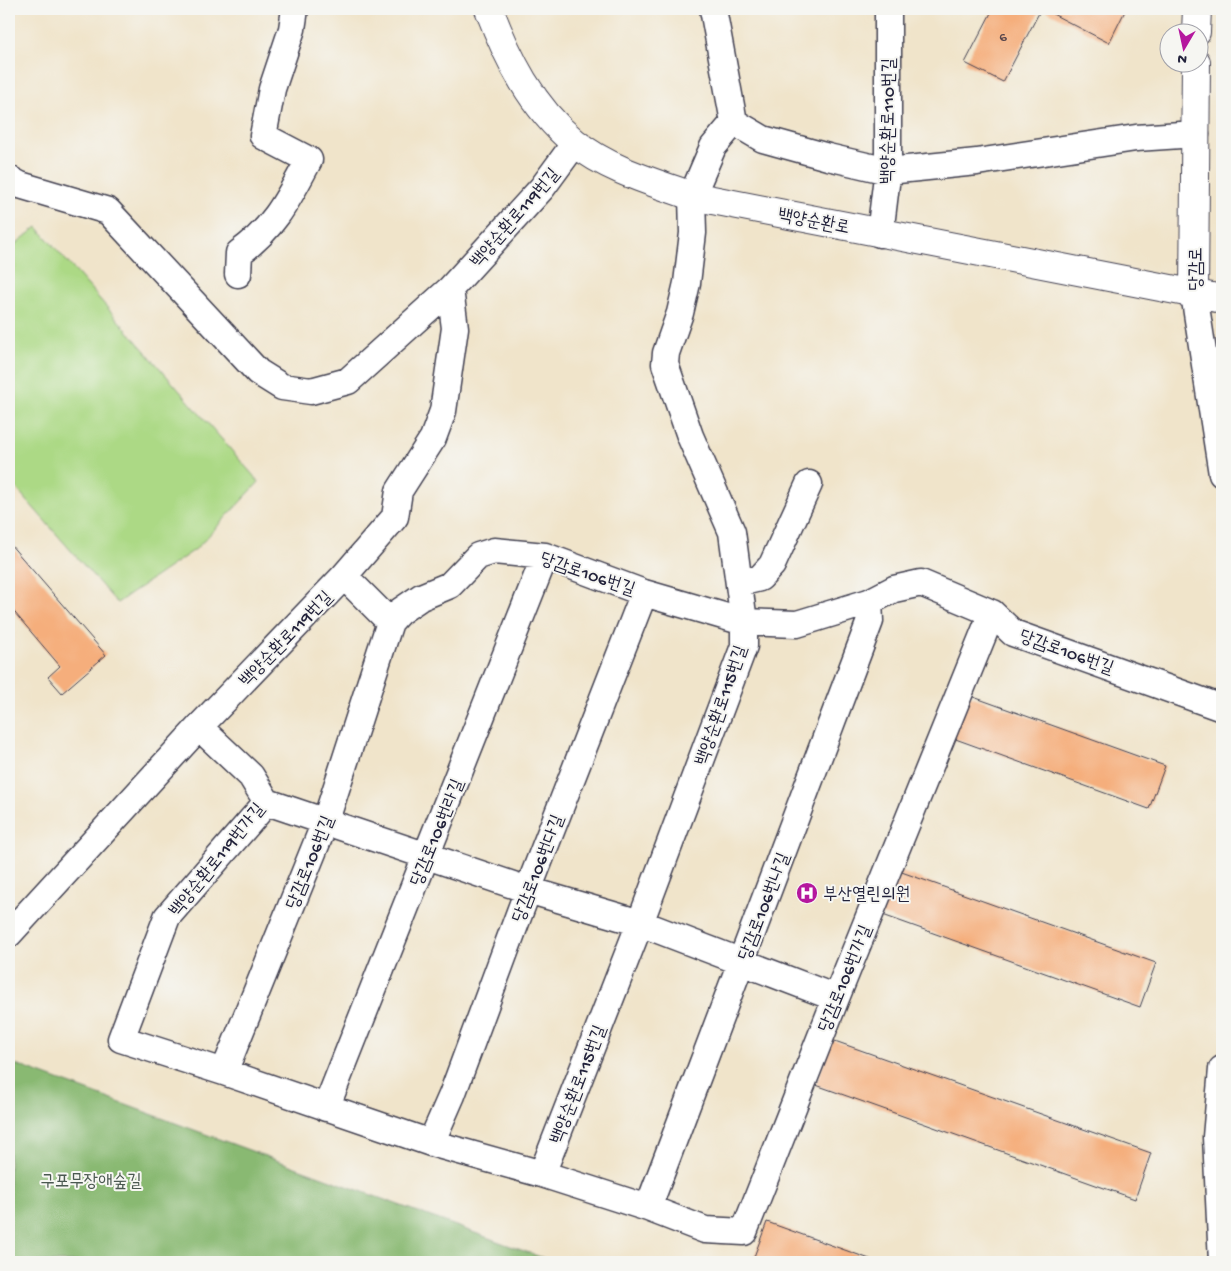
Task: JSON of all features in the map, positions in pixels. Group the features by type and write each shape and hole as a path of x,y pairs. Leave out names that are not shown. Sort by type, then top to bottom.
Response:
{"main road":[{"name":"백양순환로","path":"489,9 517,73 536,102 575,143 629,173 692,196 1222,299"},
{"path":"1196,22 1197,9"},
{"name":"당감로","path":"1194,294 1196,72"}],"street":[{"path":"238,274 239,253 254,242 280,213 309,160 263,136 272,89 292,29 295,9"},
{"path":"713,9 734,122 763,139 828,157 888,171 977,162 1136,138 1196,134"},
{"name":"백양순환로110번길","path":"880,234 888,171 888,9"},
{"path":"692,196 713,147 734,122"},
{"name":"백양순환로119번길","path":"9,179 20,185 108,211 258,372 282,387 311,391 348,381 450,289 542,188 575,143"},
{"name":"백양순환로115번길","path":"542,1174 640,923 744,646 744,622 732,532 690,436 665,364 666,353 680,313 687,283 693,233 692,196"},
{"name":"백양순환로119번길","path":"9,934 199,727 344,576 395,517 399,491 433,438 443,411 455,328 450,289"},
{"name":"당감로","path":"1194,294 1222,474"},
{"path":"739,583 760,578 772,565 809,484"},
{"name":"당감로106번길","path":"224,1072 326,820 390,622 398,612 421,596 450,585 478,556 494,551 545,556 644,592 744,622 797,624 869,602 894,589 921,583 992,614 1013,633 1222,708"},
{"name":"당감로106번라길","path":"326,1108 545,556"},
{"path":"344,576 390,622"},
{"name":"당감로106번다길","path":"431,1143 452,1096 528,890 644,592"},
{"name":"당감로106번나길","path":"648,1208 870,621 869,602"},
{"name":"당감로106번가길","path":"648,1208 705,1230 744,1232 836,998 992,614"},
{"name":"백양순환로119번가길","path":"199,727 251,776 266,802 167,917 121,1039 224,1072"},
{"path":"266,802 326,820 528,890 640,923 836,998"},
{"path":"1222,1069 1216,1136 1222,1262"},
{"path":"224,1072 431,1143 542,1174 648,1208"}],"green space":[{"path":"37,227 259,482 196,549 117,603 9,480 9,325 13,321 9,314 9,249"},
{"name":"구포무장애숲길","path":"9,1062 554,1262 9,1262"}],"building":[{"path":"993,9 1041,9 1003,82 965,63"},
{"path":"1043,9 1126,9 1109,43"},
{"path":"9,543 106,655 62,693 48,677 60,666 9,606"},
{"path":"965,694 1165,766 1149,809 950,737"},
{"path":"896,870 1156,963 1140,1007 880,914"},
{"path":"832,1040 1151,1153 1135,1199 816,1085"},
{"path":"767,1222 878,1262 752,1262"}],"place":[{"name":"부산열린의원","path":"807,893"}]}
